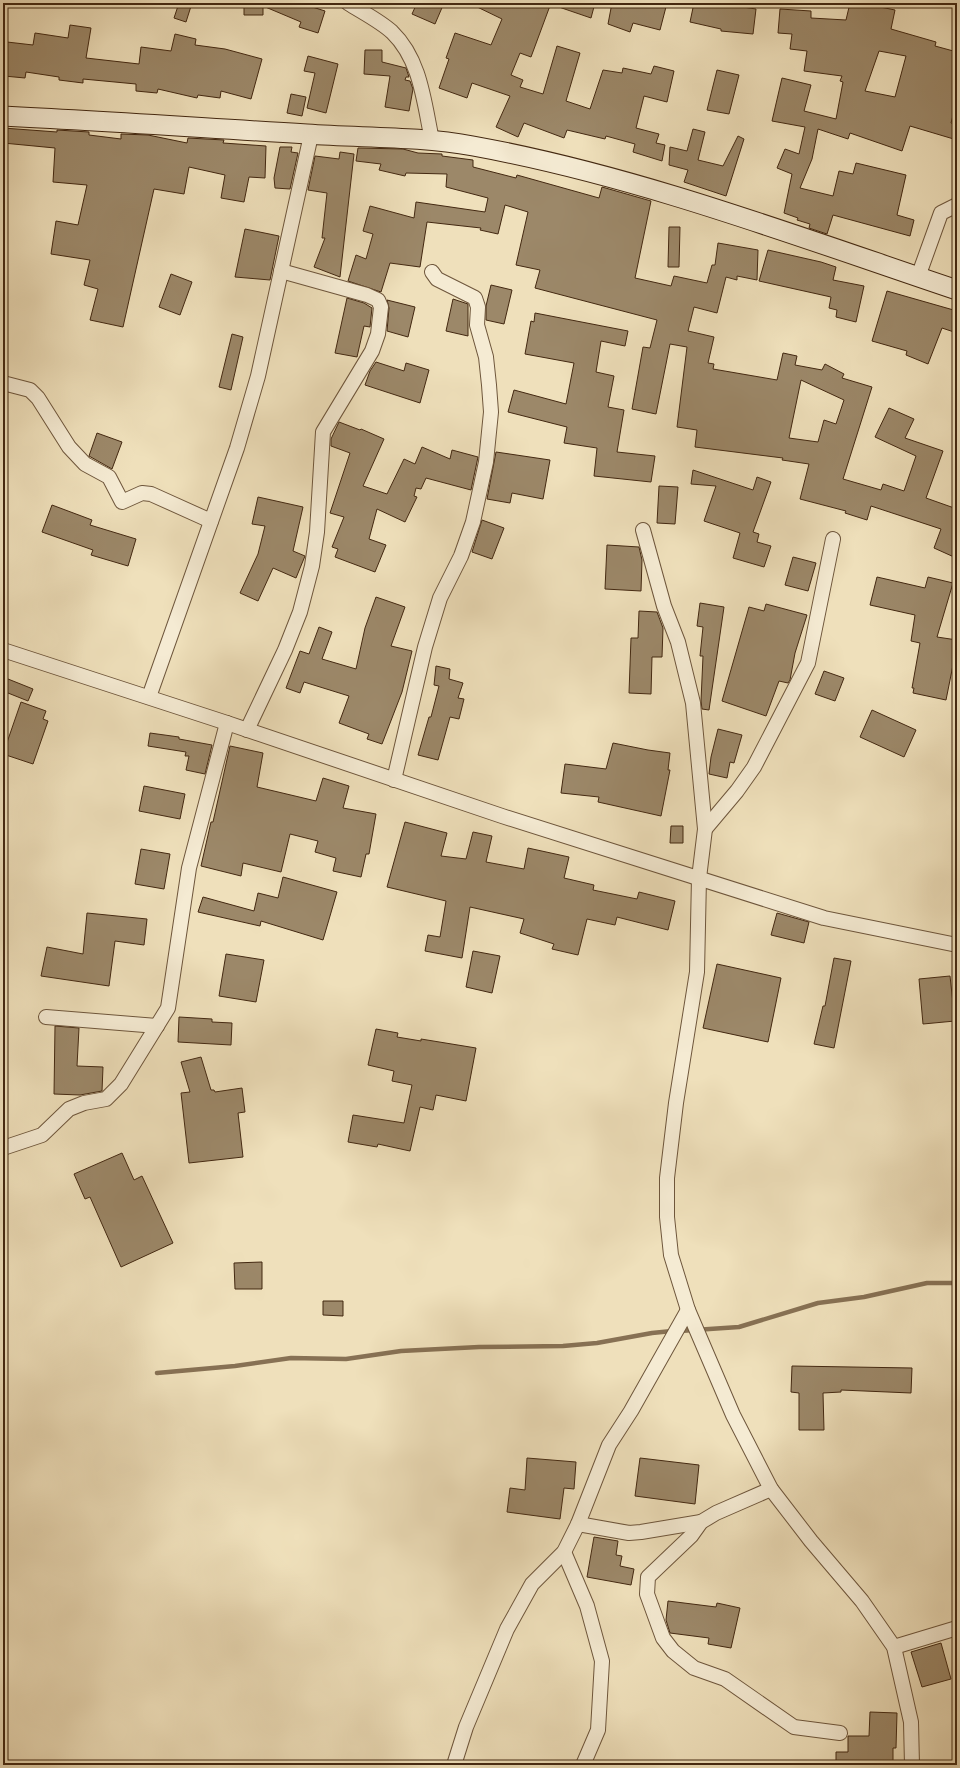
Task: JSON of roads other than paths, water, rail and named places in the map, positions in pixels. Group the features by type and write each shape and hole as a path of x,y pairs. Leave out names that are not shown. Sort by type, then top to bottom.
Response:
{"main road":[{"path":"3,116 311,135 417,138 472,146 543,160 659,192 957,290"}],"street":[{"path":"348,3 392,32 405,49 418,72 432,140"},
{"path":"148,697 237,448 258,376 311,135"},
{"path":"918,277 941,213 957,205"},
{"path":"247,730 285,650 300,612 312,566 316,532 323,432 372,351 378,334 381,307 378,300 367,295 281,271"},
{"path":"394,780 427,640 440,598 461,556 473,522 486,462 491,412 486,356 477,325 478,308 475,298 437,279 432,272"},
{"path":"3,383 30,390 38,398 69,447 85,464 109,477 122,502 142,493 151,494 211,521"},
{"path":"643,530 664,606 678,642 693,703 705,829 699,878 697,972 676,1103 667,1186 666,1217 671,1255 688,1310 733,1415 771,1489 811,1541 862,1601 894,1647 911,1722 912,1765"},
{"path":"705,829 737,791 754,767 808,663 833,540"},
{"path":"3,650 227,723 502,816 824,918 957,945"},
{"path":"3,1148 42,1135 69,1109 84,1103 106,1099 121,1084 168,1008 190,868 227,723"},
{"path":"46,1017 157,1026"},
{"path":"454,1765 466,1727 507,1629 532,1584 564,1552 578,1524 609,1445 631,1411 688,1310"},
{"path":"578,1524 629,1533 701,1522 716,1513 771,1489"},
{"path":"701,1522 691,1536 648,1577 647,1594 664,1638 673,1652 694,1668 725,1679 794,1727 840,1733"},
{"path":"564,1552 587,1606 602,1661 598,1730 583,1765"},
{"path":"894,1647 957,1628"}],"waterway":[{"path":"680,1331 739,1327 818,1303 864,1297 927,1283 957,1283"},
{"path":"157,1373 235,1366 291,1358 346,1359 401,1351 479,1347 563,1346 597,1343 672,1331"}]}
